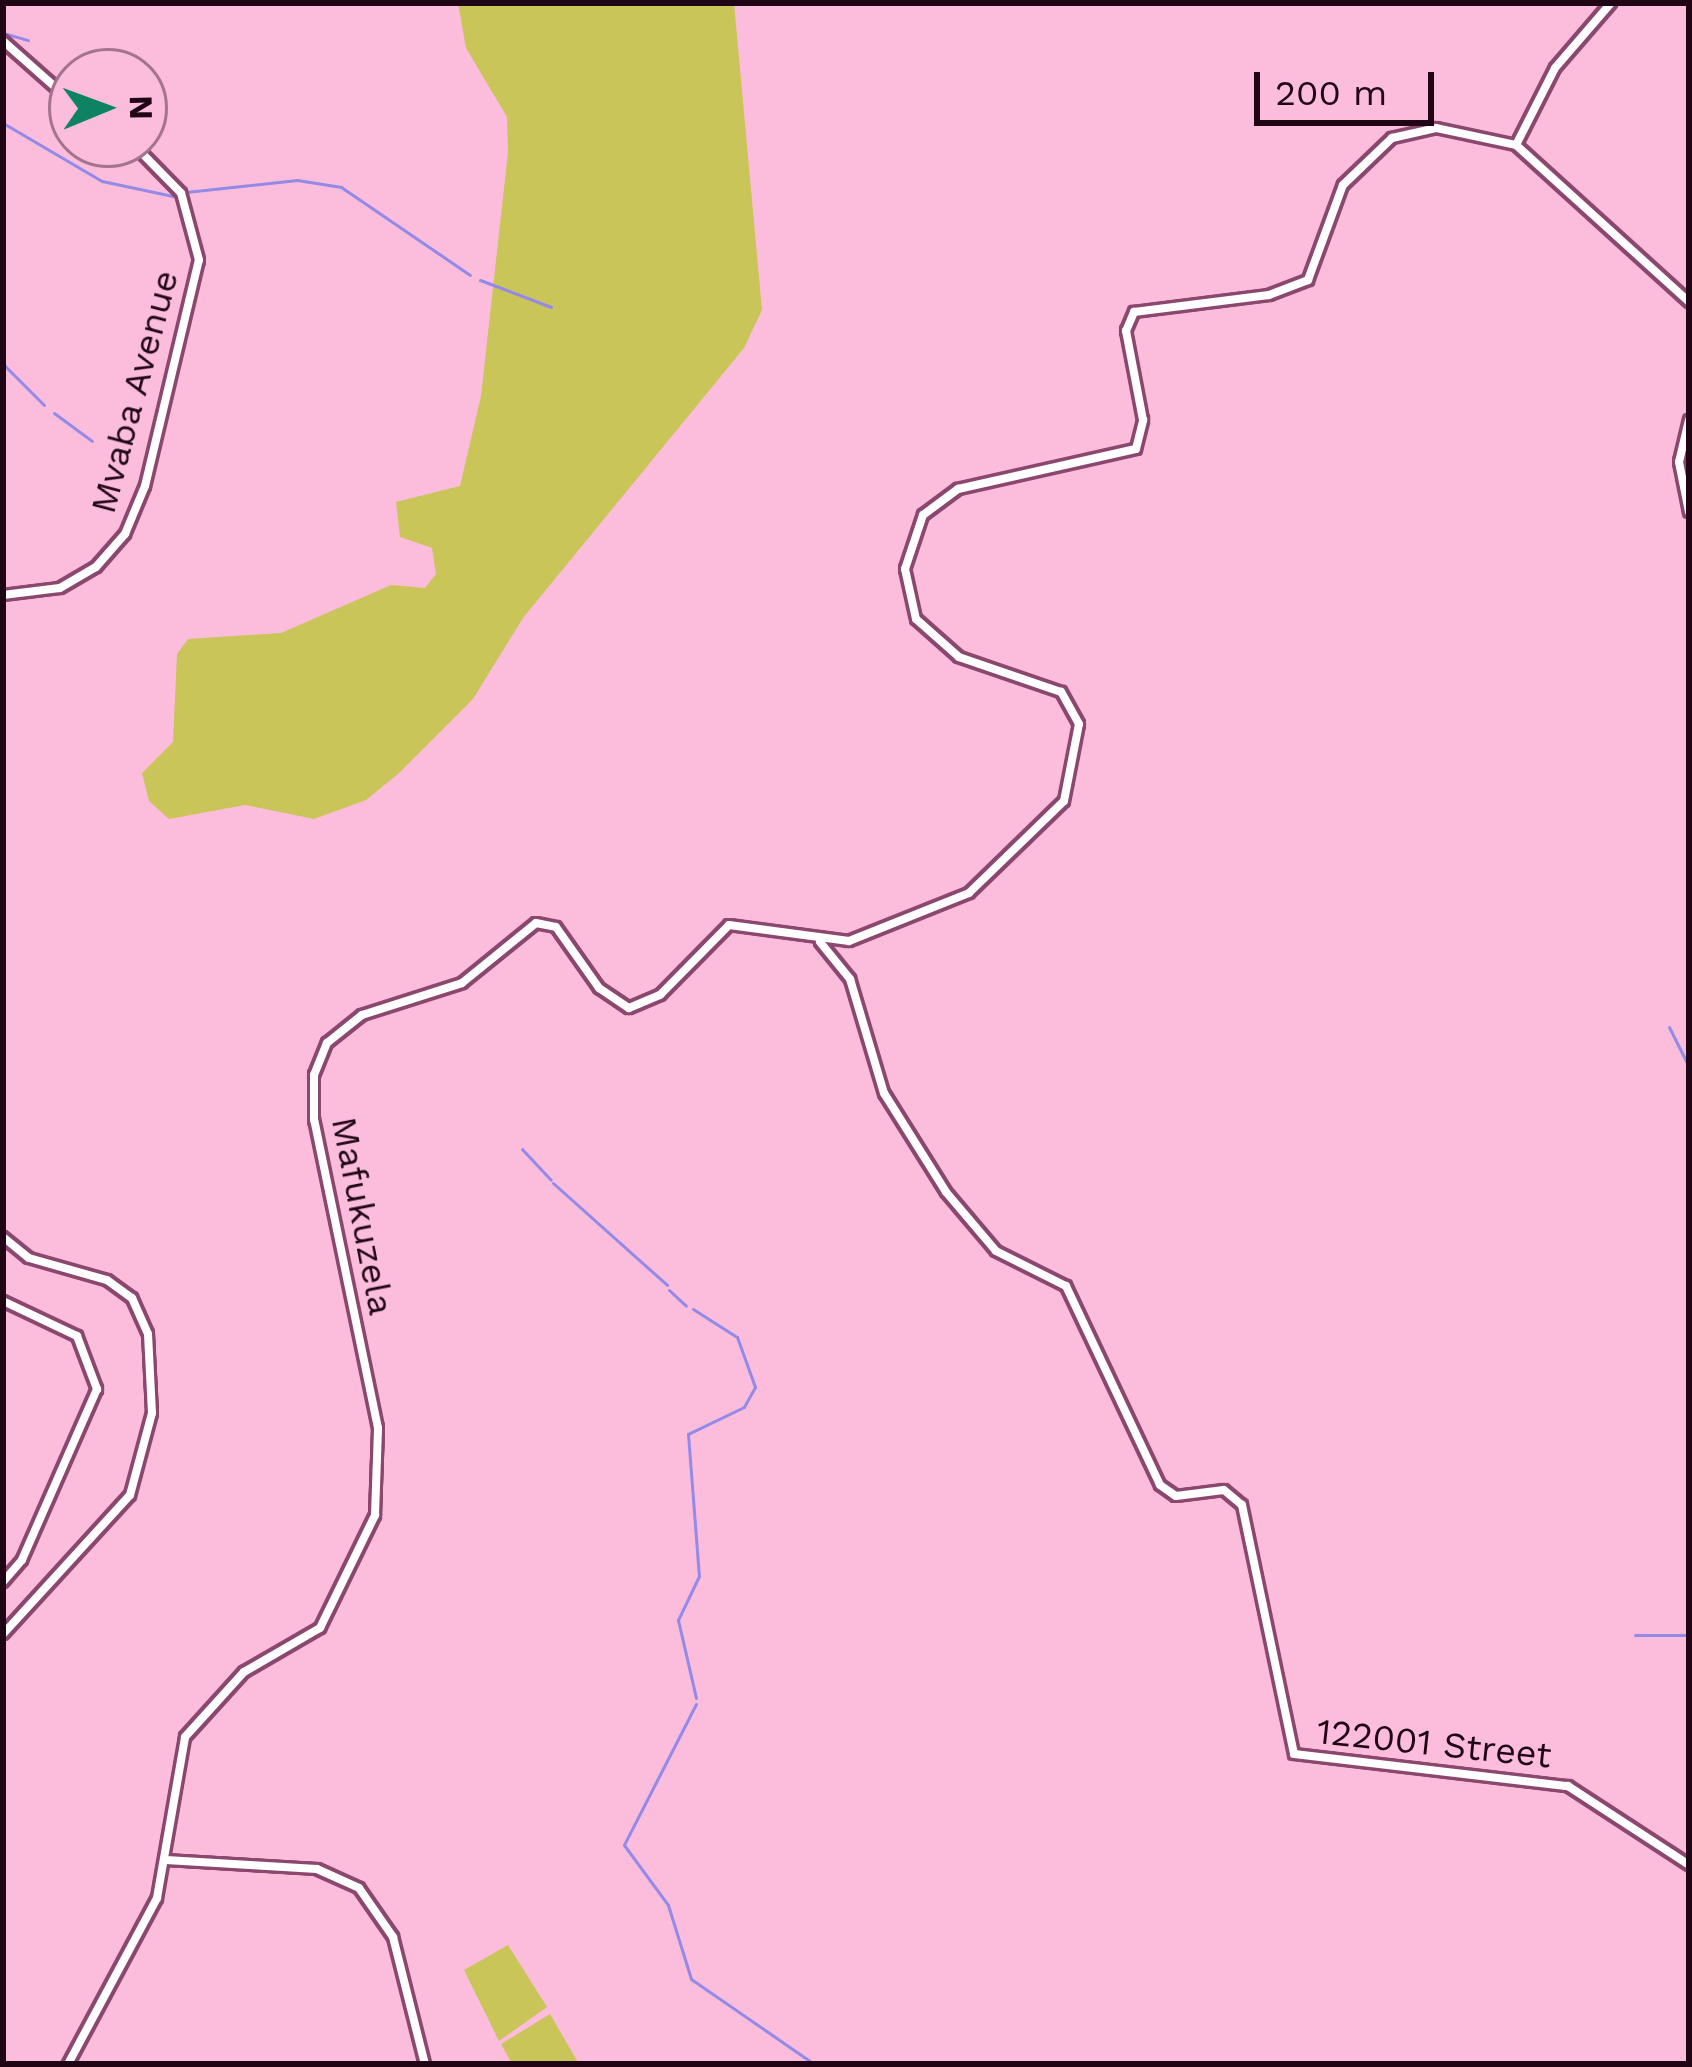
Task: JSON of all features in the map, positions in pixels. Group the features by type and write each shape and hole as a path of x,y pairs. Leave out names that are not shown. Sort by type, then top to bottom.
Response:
{"main road":[{"path":"1611,3 1555,68 1516,145 1689,302"},
{"path":"3,41 48,81"},
{"name":"Mafukuzela","path":"68,2064 157,1898 185,1737 244,1672 330,1617 380,1496 378,1428 314,1120 314,1076 327,1043 362,1015 462,983 536,923 556,927 599,988 629,1008 660,995 730,925 753,922 820,942 861,939 969,893 1059,808 1074,776 1079,724 1070,701 1033,677 959,657 910,609 905,569 932,504 1005,476 1136,449 1143,420 1126,331 1134,312 1269,295 1308,280 1325,254 1343,185 1392,138 1436,128 1516,145"},
{"name":"Mvaba Avenue","path":"3,596 60,588 96,567 125,534 145,486 200,260 181,193 157,168"},
{"path":"1689,420 1679,462 1689,512"},
{"name":"122001 Street","path":"820,942 847,972 878,1078 946,1192 996,1251 1066,1286 1160,1485 1175,1496 1224,1490 1242,1504 1290,1746 1302,1761 1568,1786 1689,1865"},
{"path":"3,1237 29,1258 107,1280 132,1298 148,1334 152,1413 130,1495 3,1634"},
{"path":"3,1301 77,1336 97,1389 33,1539 3,1582"},
{"path":"166,1860 317,1869 359,1888 393,1936 425,2064"}],"shaded area":[{"path":"458,3 734,3 762,310 744,348 523,618 473,699 398,774 366,800 314,819 245,805 169,819 149,801 142,773 173,742 177,654 188,639 281,633 391,585 425,588 436,574 432,548 400,537 396,502 460,486 481,396 508,152 507,117 466,48"},
{"path":"508,1945 547,2007 499,2041 464,1970"},
{"path":"550,2014 579,2064 512,2064 501,2044"}],"waterway":[{"path":"3,33 28,40"},
{"path":"3,123 102,181 177,197"},
{"path":"186,192 297,180 341,187 470,275"},
{"path":"480,280 551,307"},
{"path":"3,364 44,405"},
{"path":"54,413 92,441"},
{"path":"1669,1027 1689,1067"},
{"path":"522,1149 551,1180"},
{"path":"553,1183 667,1285"},
{"path":"669,1290 686,1306"},
{"path":"693,1309 737,1337 755,1387 744,1407 688,1434 699,1576 678,1620 696,1698"},
{"path":"1635,1635 1689,1635"},
{"path":"696,1704 624,1845 668,1905 691,1979 814,2064"}]}
